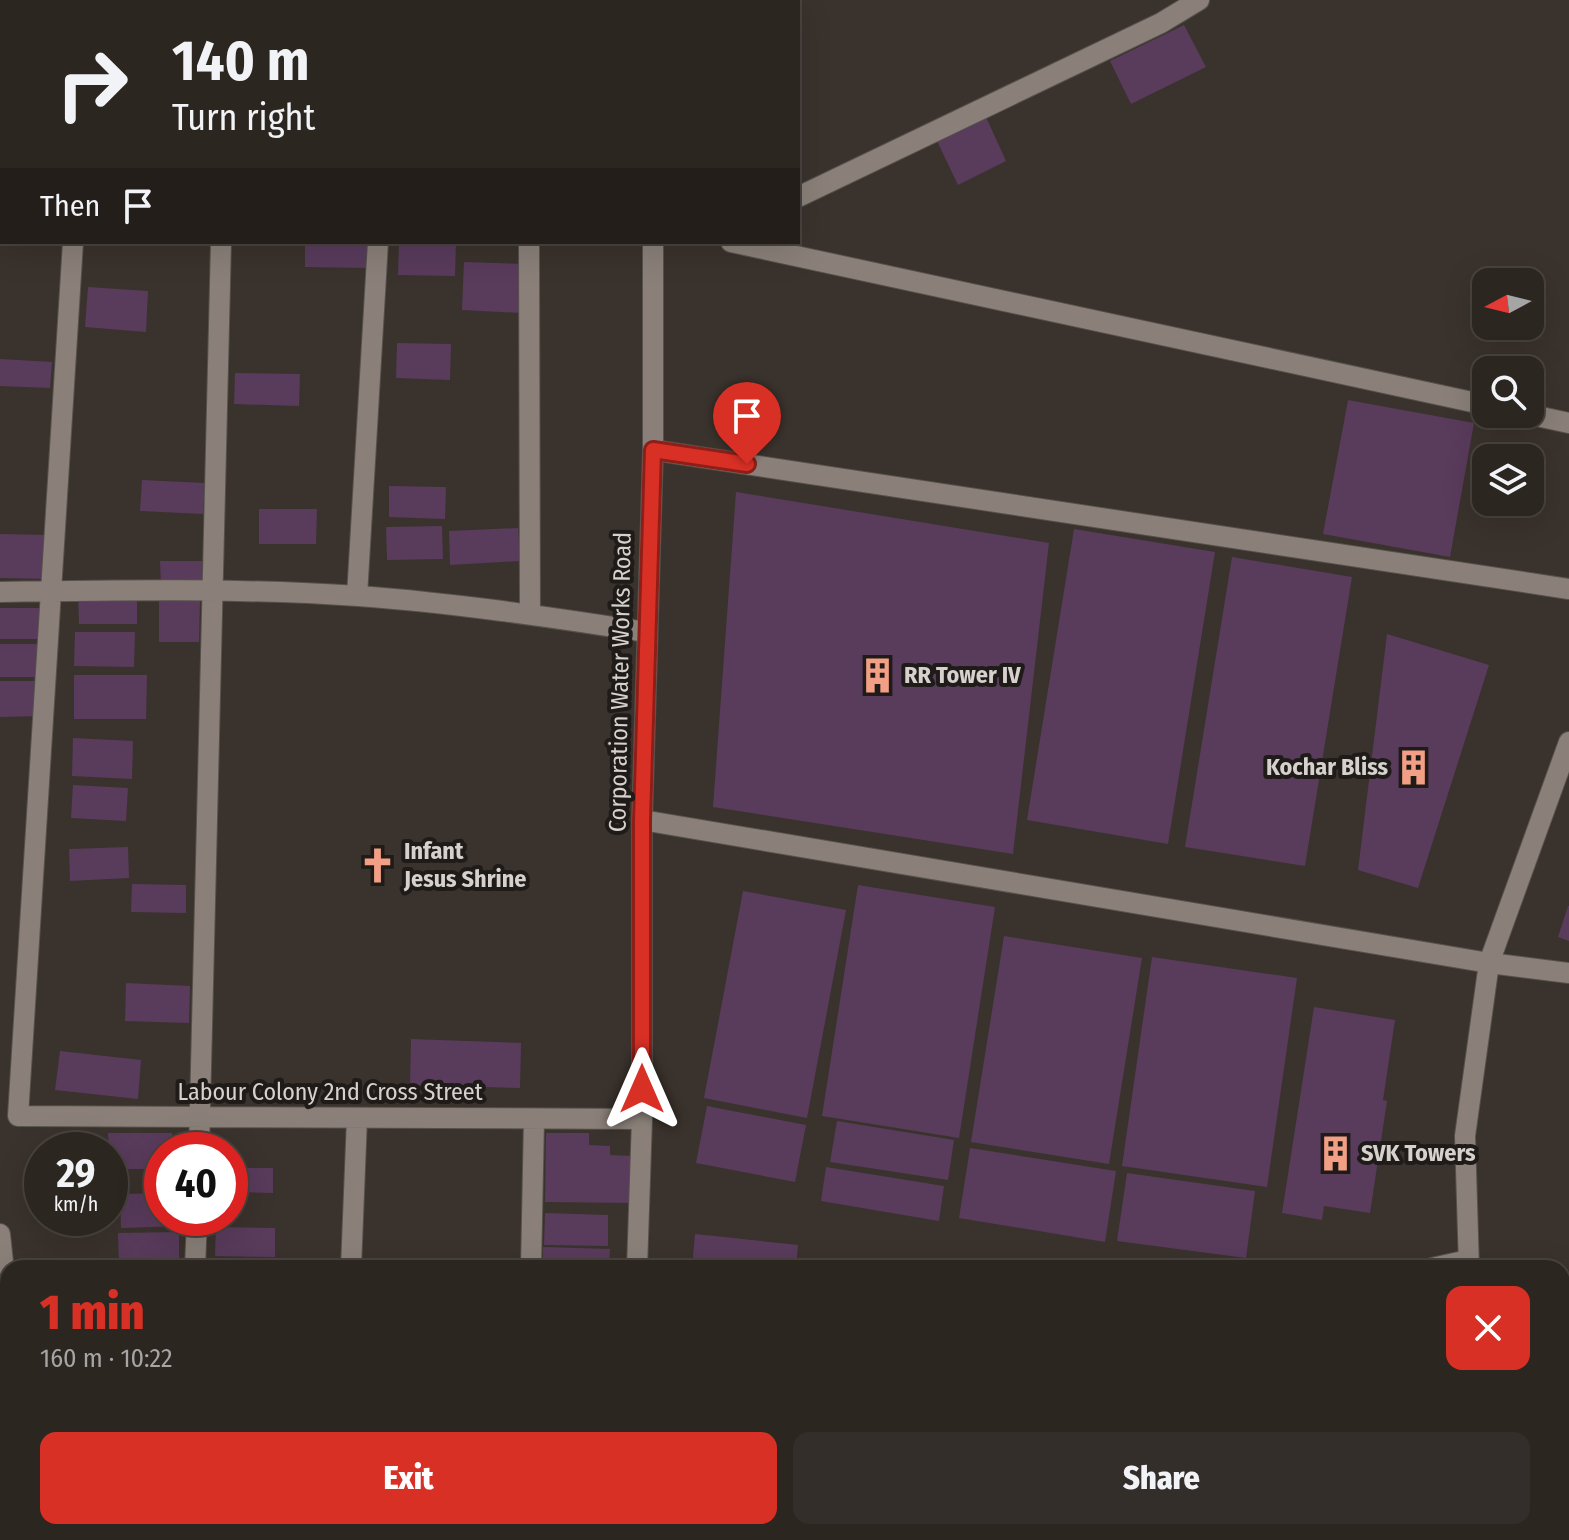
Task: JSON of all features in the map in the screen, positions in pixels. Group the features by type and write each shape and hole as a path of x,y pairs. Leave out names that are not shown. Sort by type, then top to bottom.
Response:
{"street":[{"path":"800,196 1161,23 1199,0"},
{"path":"52,591 73,244"},
{"path":"200,1132 221,244"},
{"path":"357,596 378,244"},
{"path":"529,244 530,614"},
{"name":"Corporation Water Works Road","path":"637,1260 642,1119 642,820 653,450 653,244"},
{"path":"740,244 1472,402"},
{"path":"1544,418 1569,423"},
{"path":"653,450 1569,589"},
{"name":"Labour Colony 2nd Cross Street","path":"52,591 18,1116 642,1119"},
{"path":"0,592 214,591 357,596 530,614 646,632"},
{"path":"1468,1260 1465,1136 1489,963 1569,742"},
{"path":"642,820 1489,963 1569,973"},
{"path":"351,1260 357,1118"},
{"path":"531,1260 534,1119"},
{"path":"0,1234 3,1260"},
{"path":"195,1260 196,1236"}],"building":[{"path":"1184,25 1206,67 1131,104 1110,61"},
{"path":"986,117 1006,161 958,185 937,141"},
{"path":"305,244 370,244 369,268 305,267"},
{"path":"399,244 456,244 455,276 398,275"},
{"path":"464,262 524,264 522,313 462,310"},
{"path":"88,287 148,291 146,332 85,327"},
{"path":"397,343 451,344 450,380 396,378"},
{"path":"0,359 52,362 50,388 0,386"},
{"path":"235,373 300,374 299,406 234,404"},
{"path":"1348,400 1472,423 1450,557 1323,534"},
{"path":"142,480 205,483 203,514 140,511"},
{"path":"389,486 446,487 445,519 389,517"},
{"name":"RR Tower IV","path":"736,492 1049,543 1013,854 713,807"},
{"path":"259,509 317,509 316,544 259,544"},
{"path":"442,526 443,559 387,560 386,527"},
{"path":"518,528 520,561 450,565 449,531"},
{"path":"1074,529 1215,552 1168,844 1027,820"},
{"path":"0,534 51,535 50,579 0,578"},
{"path":"1232,557 1352,577 1305,866 1185,847"},
{"path":"160,561 202,561 203,585 161,585"},
{"path":"137,592 137,624 79,624 78,593"},
{"path":"159,599 200,600 199,642 159,642"},
{"path":"0,608 44,608 45,639 0,639"},
{"path":"75,632 135,632 134,667 74,666"},
{"name":"Kochar Bliss","path":"1387,634 1489,665 1418,888 1358,870"},
{"path":"0,644 42,644 42,677 0,677"},
{"path":"74,675 147,675 146,719 74,719"},
{"path":"0,681 41,681 41,716 0,717"},
{"path":"73,738 133,741 132,779 72,776"},
{"path":"73,785 128,788 126,821 71,818"},
{"path":"128,847 129,878 70,881 69,849"},
{"path":"132,884 186,885 186,913 131,912"},
{"path":"858,885 995,907 959,1138 822,1116"},
{"path":"743,891 846,910 807,1118 704,1098"},
{"path":"1569,906 1569,941 1558,937"},
{"path":"1004,936 1142,958 1109,1164 971,1142"},
{"path":"1152,957 1297,978 1267,1187 1122,1166"},
{"path":"126,983 190,986 189,1023 125,1021"},
{"name":"SVK Towers","path":"1314,1007 1395,1020 1383,1100 1387,1101 1370,1213 1324,1206 1322,1220 1282,1213"},
{"path":"411,1039 521,1043 520,1088 410,1085"},
{"path":"60,1051 141,1060 138,1099 55,1090"},
{"path":"707,1106 806,1125 795,1182 696,1163"},
{"path":"837,1121 954,1140 948,1180 830,1162"},
{"path":"128,1133 144,1133 144,1169 128,1169"},
{"path":"546,1133 589,1133 589,1145 610,1146 610,1155 633,1156 633,1203 545,1202"},
{"path":"970,1148 1116,1171 1105,1242 959,1218"},
{"path":"826,1167 944,1186 939,1221 821,1201"},
{"path":"248,1168 273,1168 273,1193 248,1192"},
{"path":"1127,1173 1255,1191 1246,1258 1117,1241"},
{"path":"144,1193 144,1227 128,1228 128,1194"},
{"path":"545,1213 608,1215 608,1246 544,1245"},
{"path":"248,1228 275,1228 275,1257 215,1256 216,1236 248,1236"},
{"path":"144,1233 144,1236 179,1236 179,1260 119,1260 118,1236"},
{"path":"695,1234 798,1245 797,1260 693,1260"},
{"path":"543,1247 610,1249 609,1260 543,1260"}],"place":[{"name":"RR Tower IV","path":"878,675"},
{"name":"Kochar Bliss","path":"1414,767"},
{"name":"Infant Jesus Shrine","path":"378,865"},
{"name":"SVK Towers","path":"1335,1153"}],"route":[{"path":"642,1089 642,820 653,450 747,464"}]}
